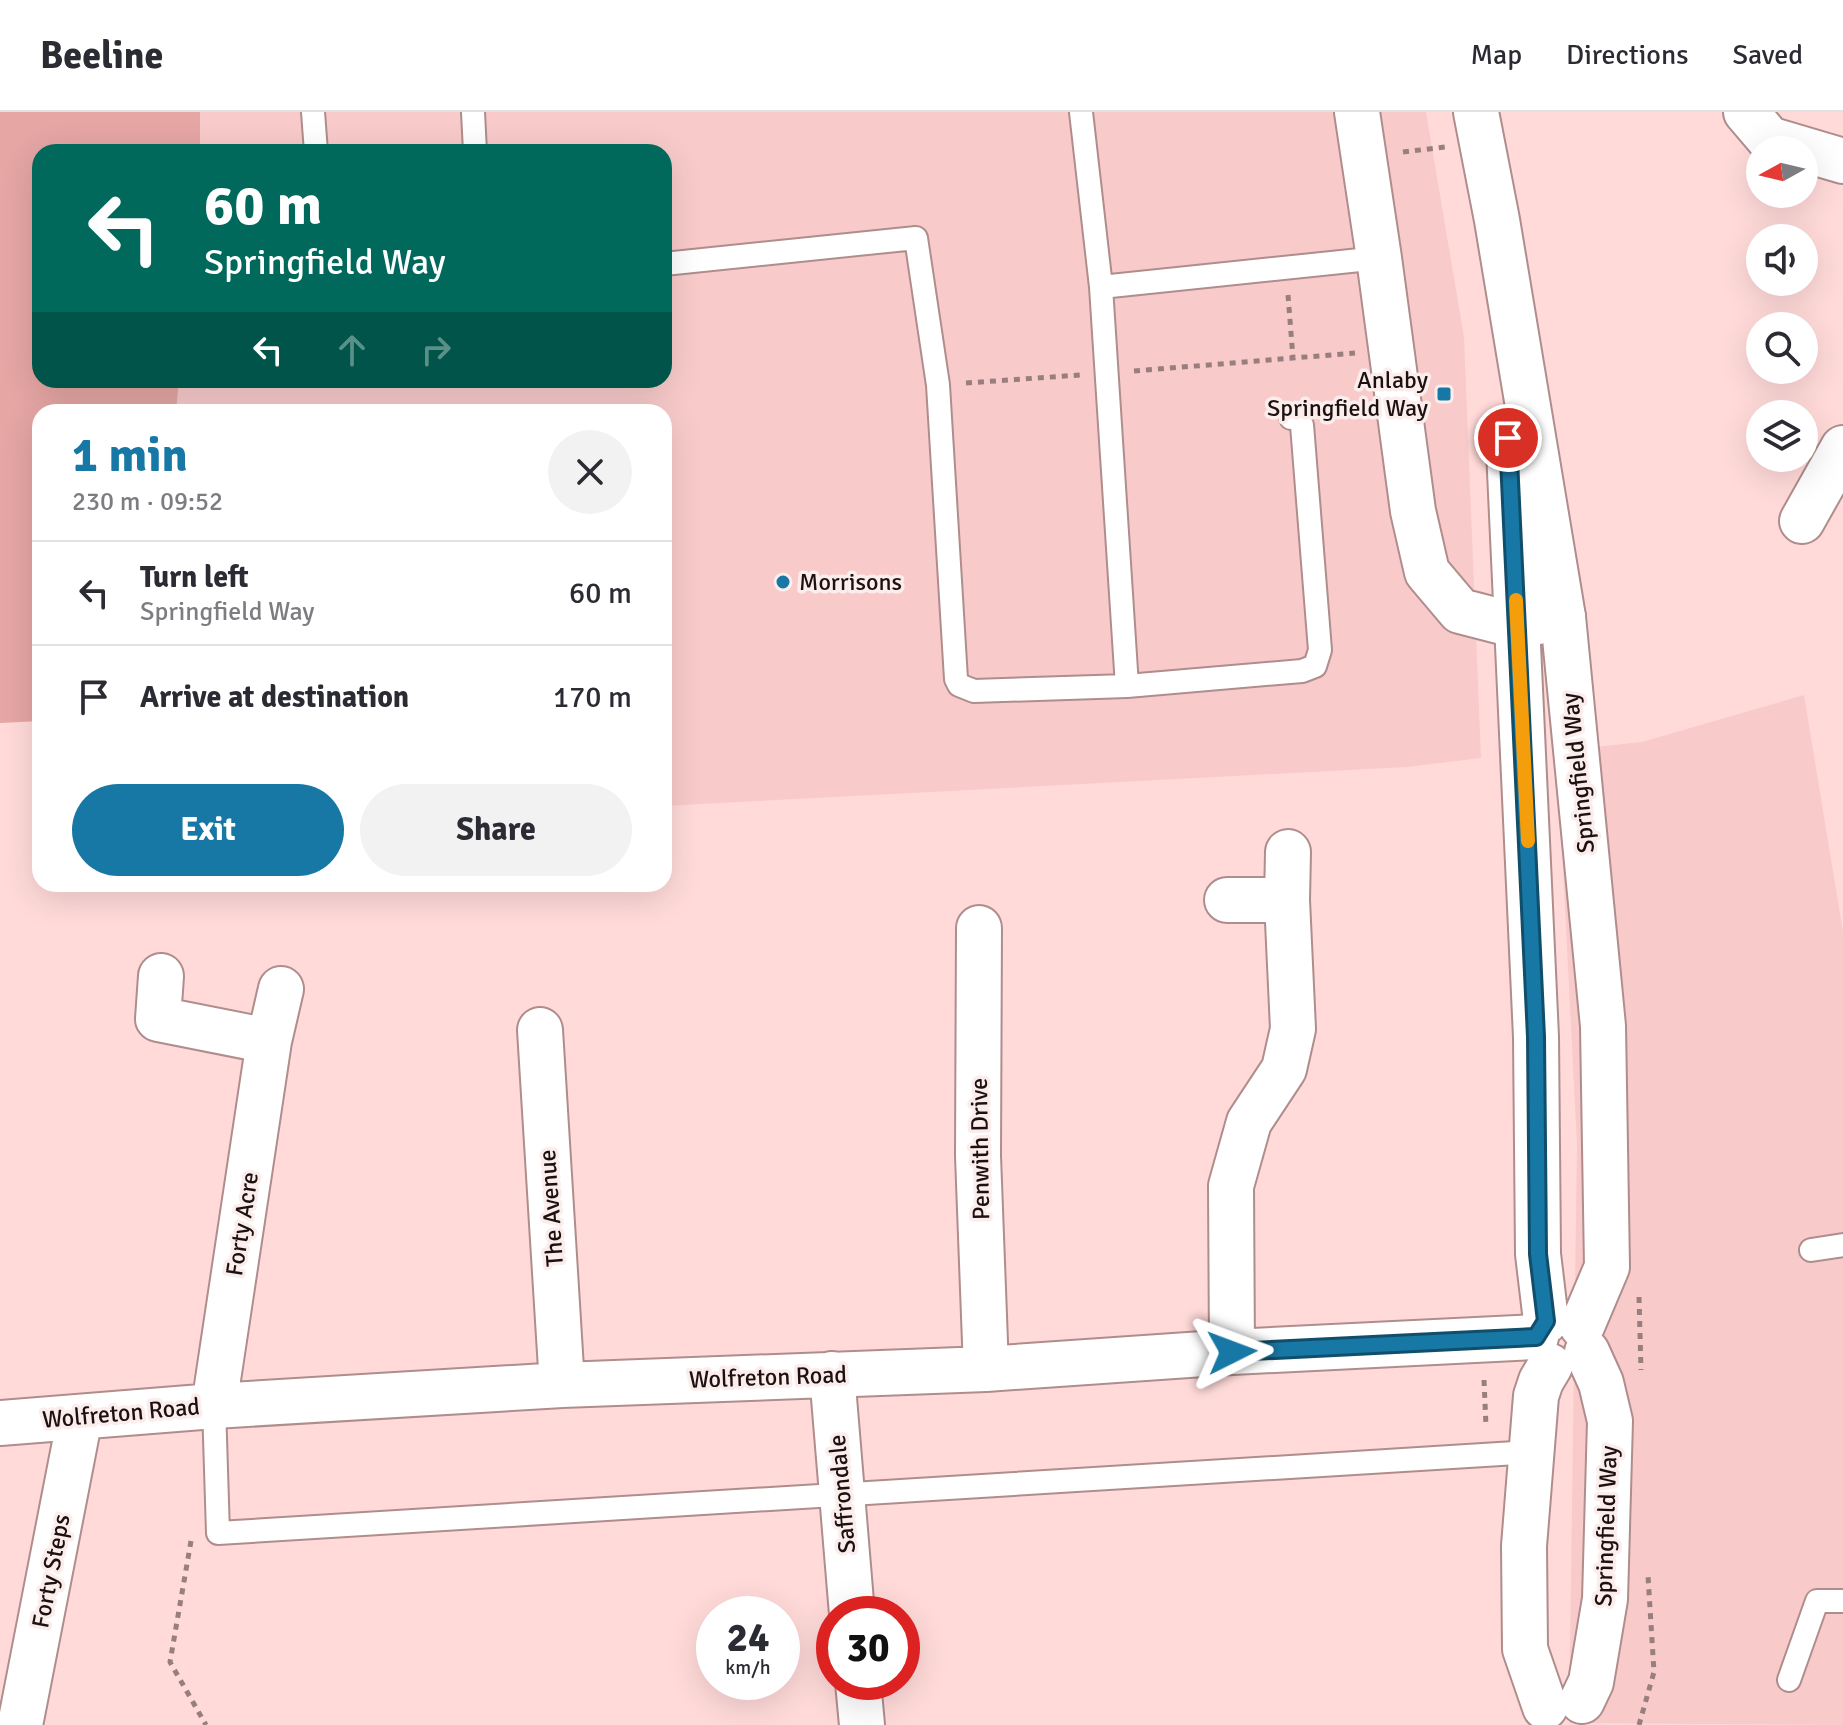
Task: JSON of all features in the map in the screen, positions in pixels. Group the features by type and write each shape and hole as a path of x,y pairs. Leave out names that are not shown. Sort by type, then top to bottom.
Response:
{"street":[{"path":"1357,112 1413,511 1427,572 1460,611 1518,626 1563,617"},
{"path":"1746,112 1769,139 1843,161"},
{"name":"Springfield Way","path":"1479,127 1497,220 1563,617 1603,1026 1607,1267 1560,1340 1536,1396 1524,1546 1525,1649 1565,1714 1591,1682 1605,1599 1610,1421 1601,1383 1560,1340 1538,1254 1536,1037 1497,220"},
{"path":"1800,524 1843,448"},
{"path":"1232,1352 1231,1186 1249,1122 1284,1069 1293,1029 1288,852"},
{"path":"1227,900 1287,900"},
{"name":"Penwith Drive","path":"979,928 978,1156 986,1369"},
{"path":"161,976 158,1019 269,1041"},
{"name":"Forty Acre","path":"214,1406 269,1041 281,989"},
{"name":"The Avenue","path":"540,1030 562,1385"},
{"name":"Wolfreton Road","path":"0,1423 214,1406 562,1385 986,1369 1232,1352 1560,1340"},
{"name":"Saffrondale","path":"832,1374 850,1596"},
{"name":"Forty Steps","path":"20,1725 60,1533 80,1417"},
{"path":"860,1700 862,1725"}],"lane":[{"path":"313,112 315,144"},
{"path":"473,112 475,144"},
{"path":"1081,112 1101,287 1127,686"},
{"path":"672,263 916,238 938,385 956,679 959,685 974,691 1127,686 1302,671 1315,666 1320,650 1302,425 1291,418"},
{"path":"1101,287 1379,258"},
{"path":"1811,1250 1843,1245"},
{"path":"214,1406 218,1533 1532,1452"},
{"path":"1789,1680 1817,1601 1843,1601"}],"path":[{"path":"1362,156 1479,127"},
{"path":"1285,270 1293,358"},
{"path":"938,385 1392,350"},
{"path":"194,1526 170,1662 206,1725"}],"shaded area":[{"path":"0,112 200,112 200,144 32,144 32,388 178,388 177,404 32,404 32,721 0,723"},
{"path":"200,112 1426,112 1464,337 1481,758 1407,767 672,806 672,404 177,404 178,388 672,388 672,144 200,144"},
{"path":"1804,695 1843,932 1843,1725 1569,1723 1577,1144 1557,751 1642,742"}],"slow traffic":[{"path":"1516,600 1528,841"}],"place":[{"name":"Anlaby Springfield Way","path":"1444,394"},
{"name":"Morrisons","path":"783,582"}],"route":[{"path":"1232,1352 1536,1337 1546,1321 1538,1254 1536,1037 1508,438"}]}
